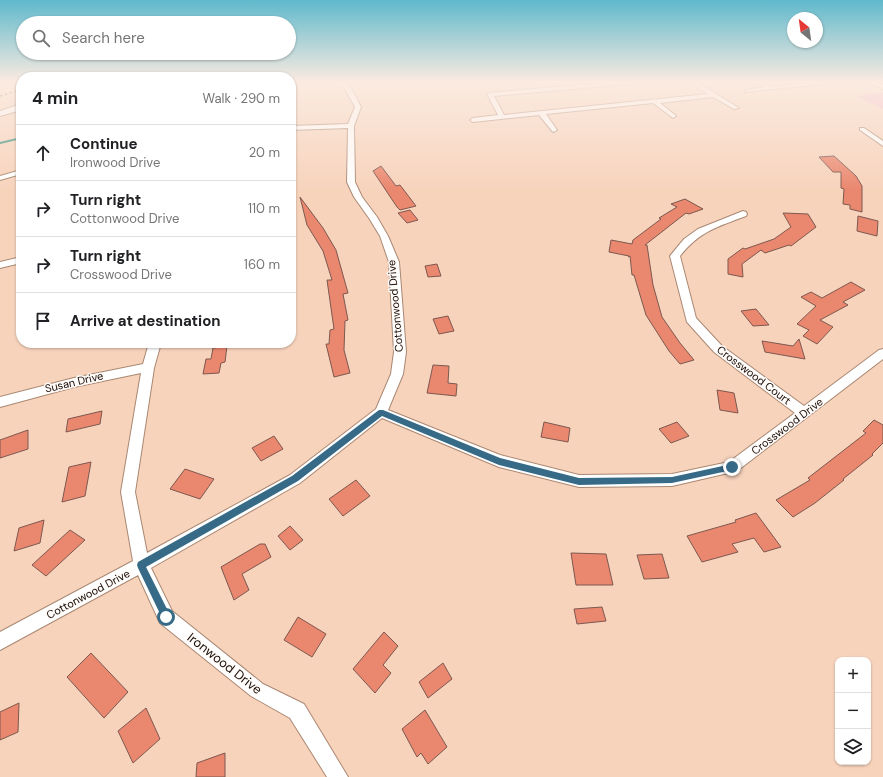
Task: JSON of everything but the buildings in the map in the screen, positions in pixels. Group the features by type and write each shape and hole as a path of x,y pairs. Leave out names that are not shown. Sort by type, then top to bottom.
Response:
{"street":[{"name":"Cottonwood Drive","path":"0,641 141,565 295,479 381,412 397,374 400,352 394,262 384,236 373,217 358,197 351,182 352,126 355,117"},
{"path":"473,120 510,117"},
{"path":"544,117 554,130"},
{"path":"296,128 352,126"},
{"path":"862,128 883,144"},
{"path":"0,178 16,173"},
{"name":"Crosswood Court","path":"743,214 701,231 687,241 675,256 691,319 718,349 804,413"},
{"path":"0,265 16,261"},
{"name":"Ironwood Drive","path":"154,348 148,368 128,492 141,565 166,617 257,690 297,711 338,777"},
{"name":"Crosswood Drive","path":"381,412 499,461 579,481 672,480 732,467 883,353"},
{"name":"Susan Drive","path":"0,402 48,388 100,376 148,368"}],"waterway":[{"path":"0,143 16,139"}],"route":[{"path":"166,617 141,565 295,479 328,455 381,412 499,461 579,481 672,480 732,467"}]}
